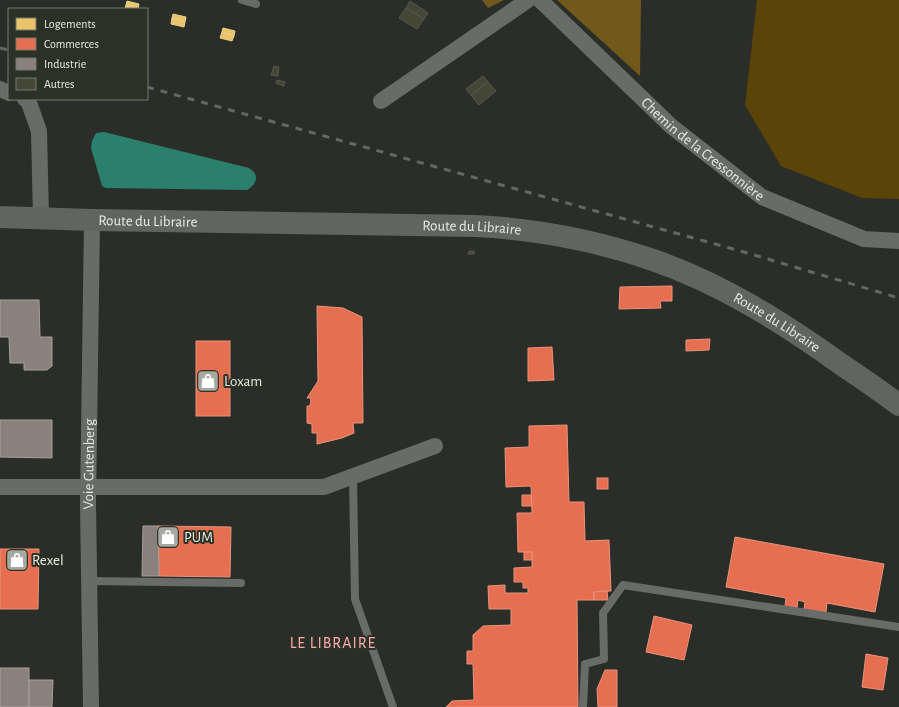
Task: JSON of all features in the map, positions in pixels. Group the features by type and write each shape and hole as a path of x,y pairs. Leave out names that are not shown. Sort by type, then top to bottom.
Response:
{"main road":[{"name":"Route du Libraire","path":"0,217 504,227 574,238 615,248 654,260 729,293 804,337 899,405"}],"street":[{"path":"381,101 528,0"},
{"name":"Chemin de la Cressonnière","path":"540,0 671,126 762,198 864,240 899,241"},
{"path":"28,100 38,131 41,219"},
{"name":"Voie Gutenberg","path":"91,707 88,487 92,220"},
{"path":"0,487 324,487 436,446"}],"lane":[{"path":"242,0 256,4"},
{"path":"353,476 355,599 393,707"},
{"path":"89,581 240,583"},
{"path":"583,707 585,664 604,659 603,613 623,585 899,627"}],"shaded area":[{"path":"482,0 504,0 488,8"},
{"path":"557,0 641,0 640,76"},
{"path":"757,0 899,0 899,199 862,198 781,166 745,105"},
{"path":"104,132 249,168 255,174 256,179 253,185 247,190 106,188 102,186 91,148 92,141 96,133"}],"building: Logements":[{"path":"127,1 139,4 138,8 126,5"},
{"path":"126,5 135,8 125,8"},
{"path":"173,14 186,17 185,22 172,18"},
{"path":"172,18 185,22 184,27 171,24"},
{"path":"223,28 235,31 234,36 222,32"},
{"path":"222,32 234,36 232,41 220,38"}],"building: Commerces":[{"path":"672,286 672,301 660,301 661,308 619,309 620,287"},
{"path":"317,306 343,308 362,317 363,423 353,423 354,433 342,438 317,444 317,433 312,433 312,424 307,423 307,406 310,406 311,398 307,398 318,381"},
{"path":"710,339 709,350 686,351 686,340"},
{"path":"196,341 230,341 230,416 196,416"},
{"path":"552,347 554,380 528,381 528,348"},
{"path":"567,425 569,502 584,502 585,541 609,540 611,591 594,592 594,600 577,600 578,707 446,707 452,701 474,700 473,664 467,664 467,651 473,651 473,635 483,626 511,625 511,609 489,609 488,586 505,585 505,593 528,593 528,588 523,588 523,582 514,582 514,568 532,567 532,552 518,552 517,513 532,513 531,486 506,487 505,448 529,447 529,426"},
{"path":"597,478 608,478 608,489 597,489"},
{"path":"522,495 531,495 532,506 522,506"},
{"path":"158,526 231,527 230,577 159,576"},
{"path":"735,537 884,564 875,612 827,603 826,612 804,609 805,602 798,600 797,608 785,606 786,598 726,587"},
{"path":"0,549 39,549 38,609 0,609"},
{"path":"524,552 532,552 532,560 524,560"},
{"path":"607,591 608,600 594,600 594,592"},
{"path":"654,616 692,625 684,660 646,652"},
{"path":"866,654 888,658 883,690 862,687"},
{"path":"605,670 617,670 617,707 598,707 597,689"}],"building: Industrie":[{"path":"0,300 39,300 40,337 52,337 52,366 47,370 24,370 24,363 10,363 9,337 0,337"},
{"path":"0,420 52,420 52,458 0,457"},
{"path":"143,526 158,526 159,576 142,576"},
{"path":"0,668 29,668 29,707 0,707"},
{"path":"29,680 53,680 52,707 29,707"}],"building: Autres":[{"path":"410,1 428,13 424,19 406,8"},
{"path":"406,8 424,19 417,29 399,18"},
{"path":"274,66 279,67 278,76 271,75"},
{"path":"483,76 488,82 471,95 466,89"},
{"path":"277,80 285,82 284,86 276,83"},
{"path":"488,82 496,91 479,105 471,95"},
{"path":"469,251 474,251 474,254 468,254"}],"railway":[{"path":"0,48 8,50"},
{"path":"148,87 744,252 899,298"}],"place":[{"name":"Loxam","path":"208,381"},
{"name":"PUM","path":"168,537"},
{"name":"Rexel","path":"17,560"}],"district":[{"name":"LE LIBRAIRE","path":"333,643"}]}
